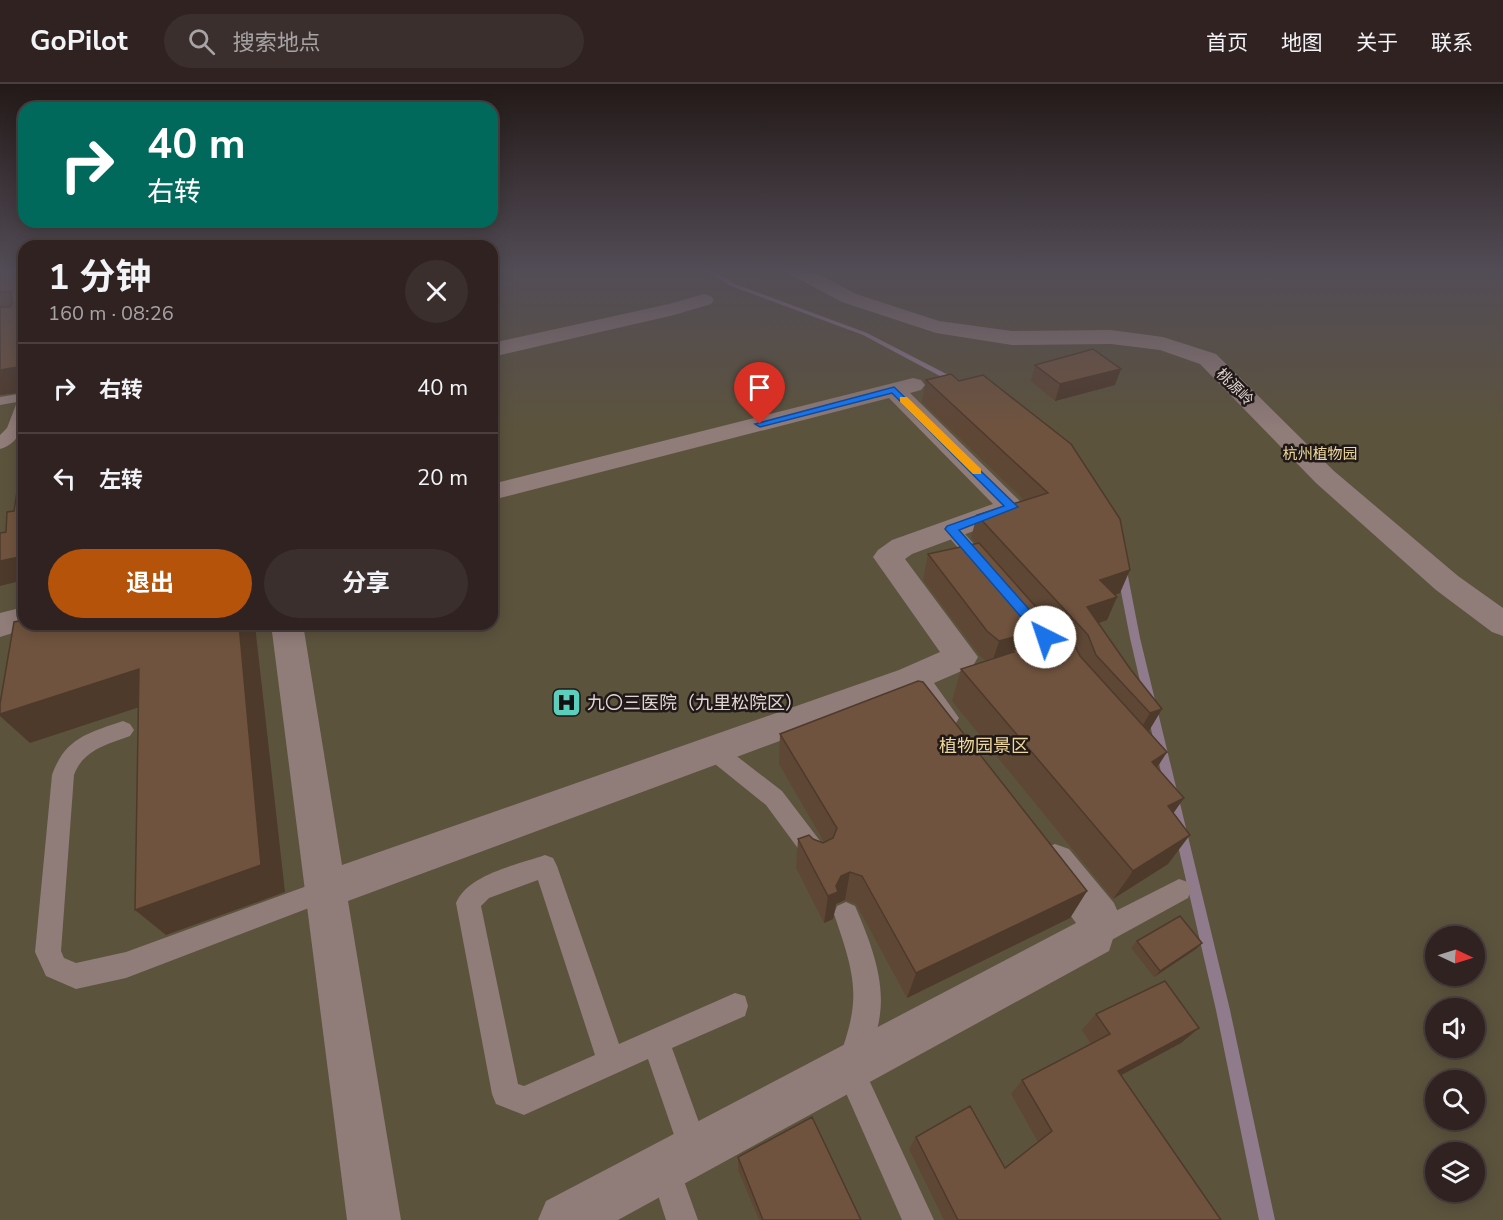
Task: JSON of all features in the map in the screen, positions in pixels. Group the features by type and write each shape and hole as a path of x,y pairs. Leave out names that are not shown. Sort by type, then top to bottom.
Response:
{"street":[{"path":"498,349 612,323"},
{"name":"桃源岭","path":"924,323 936,327 1012,338 1111,337 1163,344 1208,359 1325,477 1447,583 1503,624"},
{"path":"326,890 911,679 970,663 888,557 902,547 1012,507 904,387 498,490"},
{"path":"0,625 18,620"},
{"path":"288,630 374,1220"},
{"path":"911,679 961,743"},
{"path":"565,1220 1094,936 1099,917 1034,835"}],"lane":[{"path":"0,401 18,398"},
{"path":"0,444 14,430 18,419"},
{"path":"951,529 998,583"},
{"path":"123,730 78,747 67,761 63,775 48,952 55,967 76,976 126,965 326,890"},
{"path":"713,750 774,798 819,858"},
{"path":"611,1061 545,866 480,890 468,903 506,1094 524,1101 735,1006"},
{"path":"1094,936 1179,890"},
{"path":"846,914 862,958 868,1002 865,1027 849,1068 918,1220"},
{"path":"656,1041 679,1159 682,1220"}],"green space":[{"name":"植物园景区","path":"0,323 18,323 18,630 498,630 498,323 1503,323 1503,1220 0,1220"}],"building":[{"path":"0,323 18,323 18,367 0,370"},
{"path":"1093,349 1121,369 1060,384 1035,365"},
{"path":"951,374 959,381 983,375 1071,444 1120,519 1130,570 1100,580 1117,597 1087,607 1131,670 1162,709 1150,713 1096,655 1088,635 977,515 1048,493 926,380"},
{"path":"18,485 18,557 0,561 0,533 6,532 7,512 14,511"},
{"path":"979,543 1053,626 999,641 987,631 928,554"},
{"path":"18,621 18,630 240,630 261,865 135,910 139,669 0,714 14,622"},
{"path":"1069,634 1080,656 1167,752 1152,762 1184,798 1168,806 1190,835 1133,871 961,669 1014,652 1012,650"},
{"path":"918,681 923,682 1087,891 916,973 862,876 850,872 841,876 836,886 838,892 828,896 798,839 809,835 823,843 833,838 837,828 780,734"},
{"path":"1180,916 1202,943 1160,971 1137,941"},
{"path":"1165,981 1199,1028 1118,1071 1221,1220 958,1220 916,1137 970,1106 1005,1168 1052,1131 1022,1080 1110,1034 1096,1014"},
{"path":"812,1117 861,1220 763,1220 738,1157"}],"waterway":[{"path":"835,323 865,334 956,381"},
{"path":"1122,571 1135,638 1223,1010 1267,1220"}],"slow traffic":[{"path":"904,400 977,472"}],"place":[{"name":"九〇三医院（九里松院区）","path":"566,703"}],"route":[{"path":"760,424 894,390 1012,507 951,529 1045,637"}],"park label":[{"name":"杭州植物园","path":"1320,454"}]}
